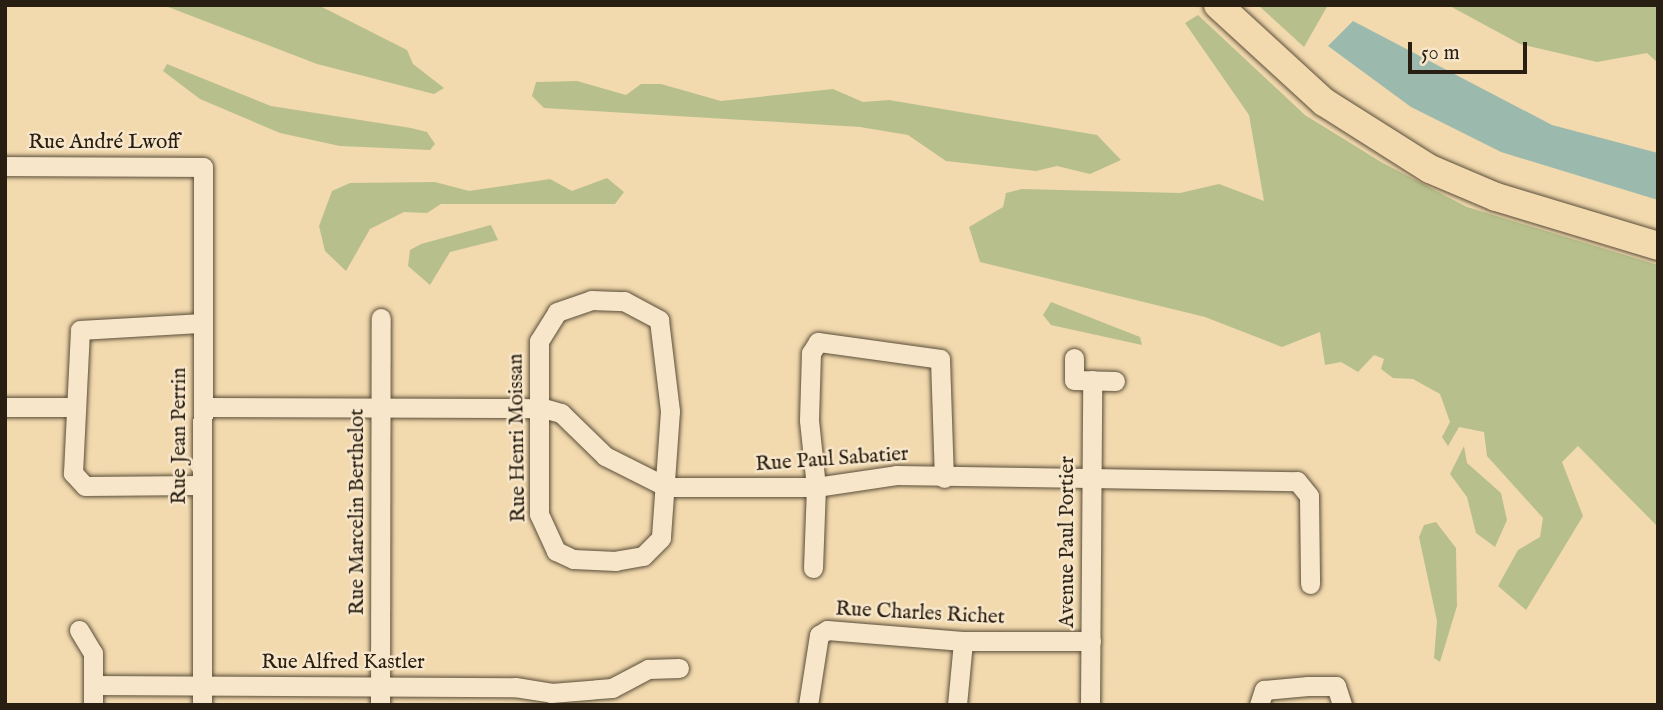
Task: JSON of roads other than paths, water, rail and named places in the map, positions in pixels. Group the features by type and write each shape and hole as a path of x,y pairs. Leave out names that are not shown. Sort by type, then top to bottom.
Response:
{"highway":[{"path":"1217,5 1324,102 1430,169 1496,197 1658,246"}],"street":[{"name":"Rue André Lwoff","path":"5,166 203,167"},
{"name":"Rue Jean Perrin","path":"202,695 203,167"},
{"name":"Rue Henri Moissan","path":"591,299 650,309 659,320 666,369 667,487 661,538 643,556 573,559 556,551 539,514 543,408 539,341 557,312 591,299"},
{"name":"Rue Marcelin Berthelot","path":"380,695 381,318"},
{"path":"202,485 77,482 74,407 80,330 203,323"},
{"path":"813,568 816,487 808,420 811,353 827,340 940,359 944,478"},
{"path":"1074,358 1074,380 1115,381"},
{"name":"Avenue Paul Portier","path":"1090,705 1092,380"},
{"path":"5,407 74,407"},
{"name":"Rue Paul Sabatier","path":"203,407 543,408 561,413 605,456 667,487 816,487 896,475 1091,481 1297,481 1309,496 1310,584"},
{"path":"79,630 93,653 93,695"},
{"name":"Rue Charles Richet","path":"808,705 819,635 827,630 963,641 1091,641"},
{"path":"957,705 963,641"},
{"path":"613,696 648,669 679,668"},
{"path":"1259,705 1264,690 1275,687 1336,686 1342,705"},
{"name":"Rue Alfred Kastler","path":"93,695 380,695 515,687 551,699 613,696"}]}
